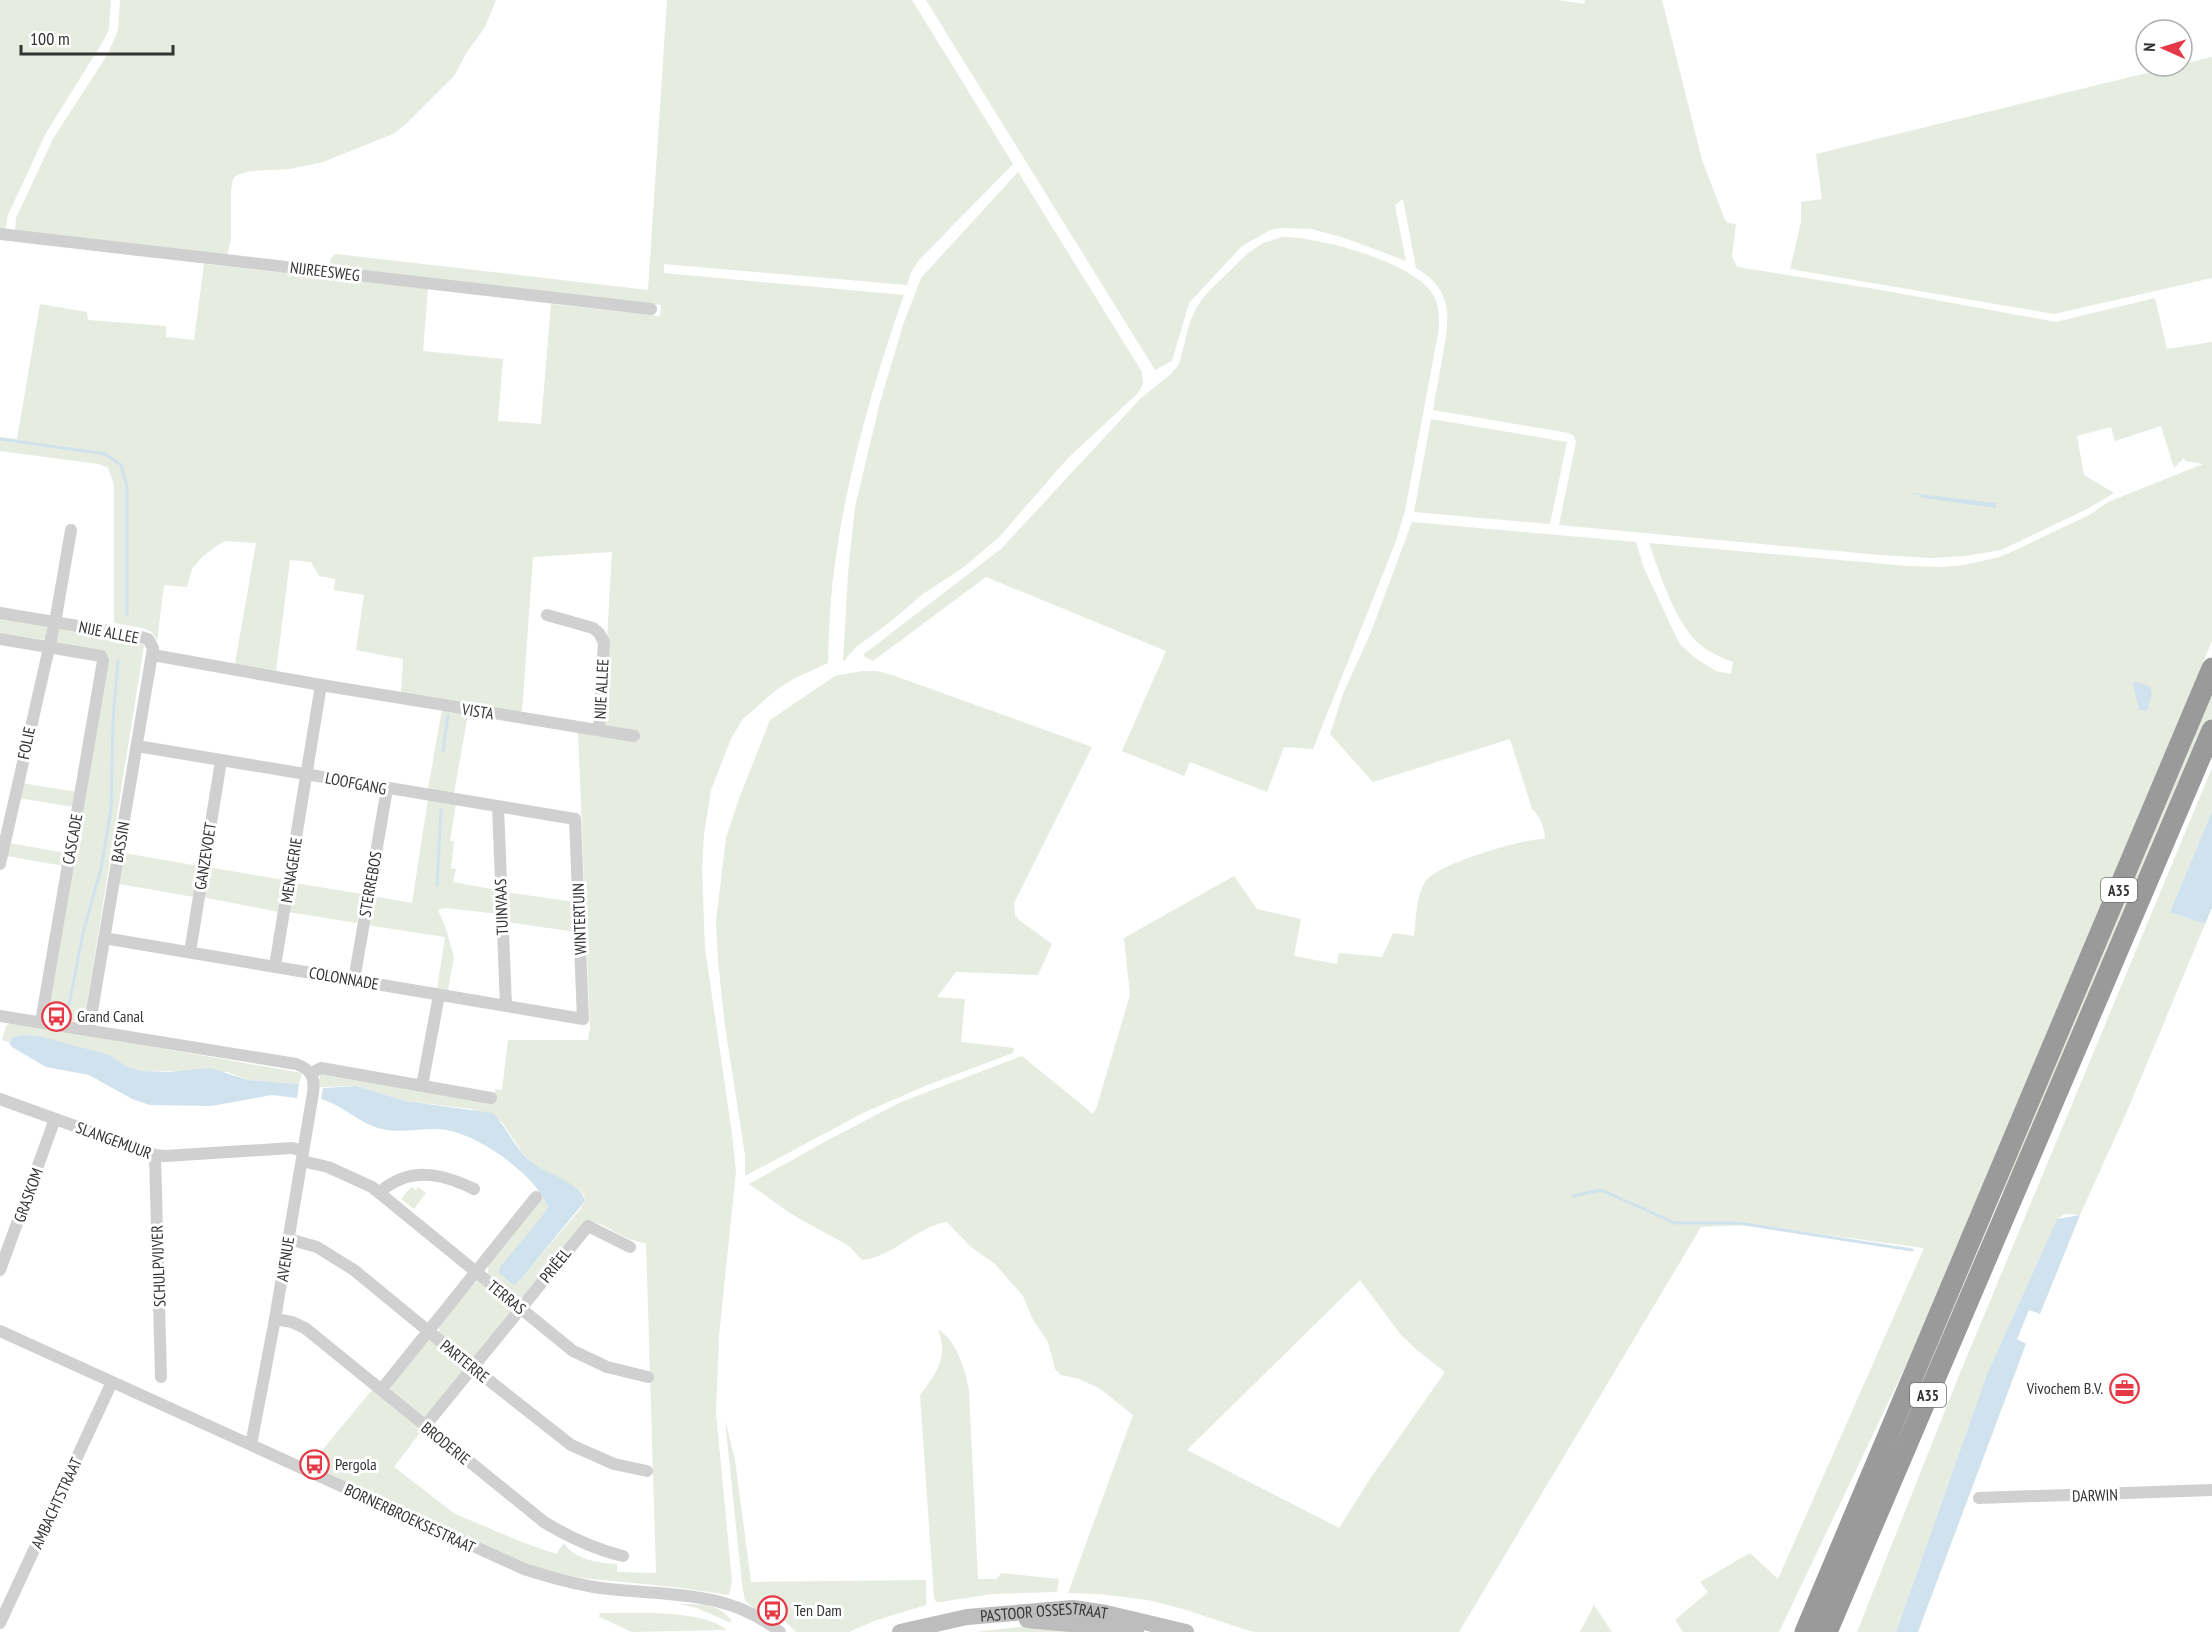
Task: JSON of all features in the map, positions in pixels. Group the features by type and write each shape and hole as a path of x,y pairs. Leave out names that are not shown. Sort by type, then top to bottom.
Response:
{"highway":[{"name":"A35","path":"1805,1632 2212,668"},
{"name":"A35","path":"1827,1632 2212,730"}],"main road":[{"name":"PASTOOR OSSESTRAAT","path":"900,1632 967,1617 1074,1608 1106,1613 1186,1632"},
{"name":"PASTOOR OSSESTRAAT","path":"946,1632 995,1622 1036,1620 1145,1632"}],"street":[{"name":"NIJREESWEG","path":"0,234 651,309"},
{"path":"54,622 71,530"},
{"name":"NIJE ALLEE","path":"0,613 143,637 151,644 153,655"},
{"name":"NIJE ALLEE","path":"547,615 594,628 600,633 604,642 599,729"},
{"name":"FOLIE","path":"0,864 54,622"},
{"name":"NIJE ALLEE","path":"0,639 101,656"},
{"name":"VISTA","path":"153,655 634,736"},
{"name":"BASSIN","path":"89,1029 153,655"},
{"name":"CASCADE","path":"41,1022 103,661 101,656"},
{"path":"307,773 321,685"},
{"name":"LOOFGANG","path":"137,746 575,819"},
{"name":"GANZEVOET","path":"190,952 221,760"},
{"name":"MENAGERIE","path":"275,966 307,773"},
{"name":"STERREBOS","path":"354,980 387,789"},
{"name":"TUINVAAS","path":"498,807 506,1006"},
{"name":"WINTERTUIN","path":"575,819 583,1019"},
{"name":"COLONNADE","path":"104,938 583,1019"},
{"path":"422,1086 439,995"},
{"path":"1,1018 89,1029 296,1064 306,1067 311,1073 321,1068 491,1098"},
{"name":"AVENUE","path":"251,1445 289,1239 314,1080 311,1073"},
{"name":"SLANGEMUUR","path":"0,1099 155,1155 292,1148 302,1156"},
{"name":"GRASKOM","path":"0,1270 55,1119"},
{"name":"SCHULPVIJVER","path":"155,1155 161,1377"},
{"name":"TERRAS","path":"302,1156 360,1181 379,1193 573,1351 607,1367 648,1377"},
{"path":"379,1193 391,1182 414,1175 451,1178 474,1189"},
{"path":"381,1390 536,1197"},
{"name":"PRIËEL","path":"425,1426 588,1226 630,1247"},
{"name":"PARTERRE","path":"289,1239 317,1247 354,1270 472,1368 571,1445 614,1464 647,1471"},
{"name":"BRODERIE","path":"275,1319 292,1322 305,1328 544,1522 576,1540 623,1556"},
{"name":"BORNERBROEKSESTRAAT","path":"0,1331 524,1569 574,1584 713,1599 747,1610 780,1632"},
{"name":"AMBACHTSTRAAT","path":"0,1623 111,1382"},
{"name":"DARWIN","path":"1979,1498 2212,1490"},
{"name":"BORNERBROEKSESTRAAT","path":"736,1608 766,1632"}],"shaded area":[{"path":"0,0 111,0 109,28 105,38 46,133 8,215 5,232 0,231"},
{"path":"120,0 496,0 485,27 467,52 454,76 393,134 323,162 290,169 250,171 237,175 233,179 231,191 231,239 227,256 15,231 16,218 54,137 106,57 113,42 118,30"},
{"path":"667,0 912,0 1013,164 919,260 911,272 907,285 664,264 664,273 904,295 862,431 845,502 833,582 828,663 793,679 776,690 742,720 731,739 711,790 704,834 702,869 705,948 736,1171 719,1336 716,1413 732,1581 729,1595 582,1578 537,1569 310,1465 372,1390 422,1430 394,1467 455,1514 556,1554 564,1543 581,1557 617,1564 617,1572 656,1573 646,1243 637,1242 587,1221 526,1295 518,1298 488,1274 488,1264 543,1196 548,1207 539,1220 521,1279 581,1208 585,1201 584,1195 575,1187 533,1164 523,1154 501,1121 472,1109 405,1101 357,1086 318,1087 320,1074 493,1102 495,1089 502,1090 508,1040 588,1040 590,1027 578,732 602,726 612,552 533,557 522,713 401,693 403,659 356,650 364,595 334,590 335,579 319,576 311,562 290,560 276,671 235,664 256,543 226,541 202,557 192,569 187,587 164,585 157,641 152,632 114,623 114,485 108,468 99,464 0,451 0,437 17,439 40,304 87,312 88,320 166,326 166,337 194,340 204,264 428,289 423,351 503,359 498,421 541,424 551,304 660,316 661,305 328,268 335,254 648,290"},
{"path":"926,0 1558,0 1584,4 1585,0 1662,0 1702,160 1725,220 1736,224 1732,256 1737,267 1881,290 2056,322 2155,298 2167,349 2212,342 2212,641 1908,1361 1779,1632 1683,1632 1675,1620 1708,1592 1700,1582 1750,1553 1778,1579 1924,1248 1752,1225 1701,1227 1459,1632 1253,1632 1148,1600 1068,1593 1133,1415 1099,1388 1079,1379 1061,1375 1055,1369 1048,1342 1032,1318 1023,1296 995,1264 971,1247 947,1222 925,1230 884,1254 862,1260 849,1246 793,1215 749,1184 901,1102 1022,1056 1093,1114 1130,995 1124,938 1234,876 1257,909 1301,919 1294,956 1337,964 1339,953 1382,957 1393,933 1414,936 1420,894 1425,882 1432,875 1481,854 1519,843 1545,839 1542,822 1532,809 1510,739 1373,782 1330,734 1343,694 1371,632 1412,522 1636,542 1644,568 1679,643 1695,658 1716,671 1731,674 1733,662 1701,646 1682,622 1668,596 1649,543 1908,566 1965,565 2014,551 2089,515 2108,502 2203,464 2185,461 2184,458 2174,468 2161,426 2115,441 2111,427 2077,436 2084,475 2114,493 2089,508 2001,550 1965,556 1932,558 1880,555 1559,525 1576,442 1574,436 1569,433 1433,410 1447,328 1446,305 1437,285 1416,268 1403,199 1395,205 1406,261 1342,237 1311,229 1270,230 1242,246 1189,303 1172,361 1155,370","holes":["1360,1280 1401,1335 1445,1372 1372,1476 1339,1528 1187,1450"]},
{"path":"2212,57 2212,278 2054,314 1790,269 1801,222 1801,202 1822,199 1816,154 2134,76 2134,78 2194,78 2194,61"},
{"path":"1018,172 1142,372 1143,384 1138,393 1067,459 1000,536 964,567 923,594 856,647 843,662 848,573 855,507 879,406 903,325 921,278"},
{"path":"1282,237 1338,246 1360,252 1401,269 1417,278 1429,289 1437,302 1439,318 1405,511 1396,541 1313,749 1284,747 1267,792 1190,762 1184,776 1122,751 1166,651 986,577 873,661 865,657 864,654 1001,549 1141,398 1172,373 1179,364 1196,308 1206,294 1248,253 1263,243"},
{"path":"1431,419 1567,442 1550,524 1414,512"},
{"path":"0,618 49,627 46,640 0,633"},
{"path":"56,628 142,642 144,646 84,1023 48,1016 107,661 52,644"},
{"path":"877,671 895,676 1092,747 1014,903 1015,915 1019,920 1052,944 1038,975 956,972 937,997 965,999 961,1042 1014,1048 1013,1053 925,1086 863,1113 745,1176 745,1155 725,1026 718,962 716,921 726,838 770,720 835,676"},
{"path":"2212,684 2212,722 2012,1195 1998,1189"},
{"path":"442,709 468,714 454,793 428,789"},
{"path":"2212,768 2212,811 2170,912 2205,924 2128,1109 2080,1215 2064,1214 2057,1219 1987,1374 1896,1632 1857,1632 1960,1373"},
{"path":"21,783 77,792 74,807 18,798"},
{"path":"428,799 456,804 450,841 454,841 451,868 456,869 453,882 497,890 498,914 446,908 438,910 454,957 448,990 437,989 445,937 367,925 372,896 412,903"},
{"path":"9,843 66,853 64,866 6,856"},
{"path":"124,853 199,866 194,897 119,884"},
{"path":"207,867 284,880 279,912 202,897"},
{"path":"294,883 362,894 357,923 288,912"},
{"path":"504,892 575,902 576,932 506,922"},
{"path":"11,1022 302,1073 299,1084 248,1080 228,1072 143,1071 128,1067 110,1055 13,1037 9,1042 2,1040 6,1026"},
{"path":"411,1187 416,1190 418,1187 426,1193 414,1209 401,1199"},
{"path":"478,1280 513,1309 475,1357 468,1357 439,1334 439,1325"},
{"path":"938,1330 950,1340 955,1348 963,1365 969,1391 978,1579 997,1579 1001,1573 1059,1579 1057,1592 992,1594 940,1602 936,1602 934,1598 920,1395 939,1365 942,1349"},
{"path":"428,1339 433,1340 464,1365 464,1369 429,1417 422,1418 391,1391 391,1387"},
{"path":"725,1420 735,1460 751,1582 926,1580 926,1605 877,1620 849,1632 796,1632 772,1609 755,1609 745,1601"},
{"path":"679,1604 715,1608 732,1621 729,1622 697,1608"},
{"path":"1594,1605 1612,1632 1580,1632"},
{"path":"600,1613 685,1615 716,1623 727,1630 632,1632 599,1617"},
{"path":"1044,1624 1133,1632 976,1632"}],"water":[{"path":"1902,492 1996,503 1996,508 1923,498"},
{"path":"2135,681 2150,687 2152,693 2147,711 2139,710 2133,683"},
{"path":"2212,811 2212,908 2205,924 2170,912"},
{"path":"24,1035 42,1037 110,1055 128,1067 143,1071 169,1072 210,1068 248,1080 299,1084 297,1098 272,1095 211,1106 150,1105 132,1099 89,1075 46,1067 9,1043 13,1037"},
{"path":"357,1086 405,1101 493,1113 528,1159 578,1189 585,1201 514,1285 499,1273 500,1267 548,1207 532,1182 490,1149 460,1134 439,1129 395,1131 378,1128 321,1099 323,1088"},
{"path":"2080,1215 2040,1314 2029,1310 2017,1339 2026,1344 1918,1632 1896,1632 1987,1374 2057,1219"}],"waterway":[{"path":"0,439 105,454 121,465 127,486 127,614"},
{"path":"69,1005 83,933 101,869 111,809 113,720 118,661"},
{"path":"443,751 448,715"},
{"path":"437,885 441,810"},
{"path":"1573,1196 1601,1190 1675,1223 1738,1223 1912,1250"}],"place":[{"name":"Grand Canal","path":"56,1016"},
{"name":"Vivochem B.V.","path":"2124,1388"},
{"name":"Pergola","path":"314,1464"},
{"name":"Ten Dam","path":"773,1610"}]}
